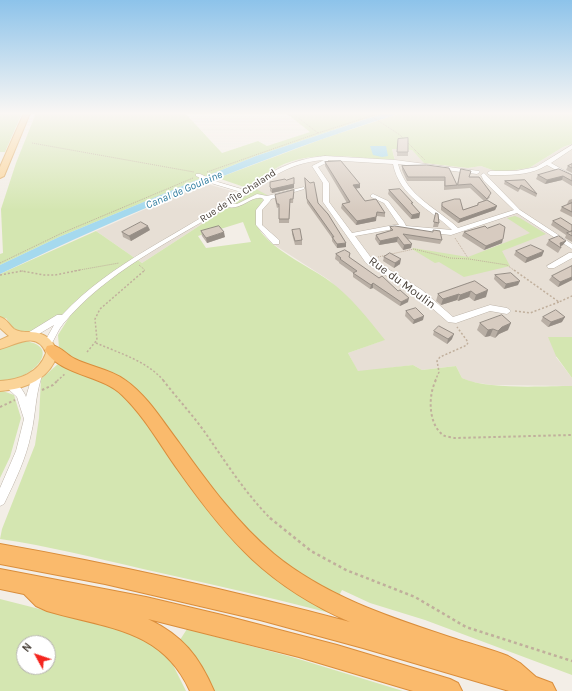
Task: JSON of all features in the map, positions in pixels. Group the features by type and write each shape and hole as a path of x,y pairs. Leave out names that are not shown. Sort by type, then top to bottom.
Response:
{"highway":[{"path":"50,346 56,355 125,387 155,423 235,532 251,548 305,589 340,607 506,667 536,688"},
{"path":"0,554 145,582 282,614 536,688"},
{"path":"0,579 146,608 279,641 450,691"},
{"path":"31,586 43,599 131,622 156,633 183,656 191,668 202,691"}],"main road":[{"path":"0,176 13,145"},
{"path":"0,321 10,332 26,336 39,337 50,346 49,362 38,374 27,380 4,386"},
{"path":"0,345 26,336"}],"street":[{"name":"Rue de l'Île Chaland","path":"26,336 45,327 71,309 101,283 134,264 284,167 307,160 327,158 395,162 484,173 509,173 523,172 538,168 572,147"},
{"name":"Rue du Moulin","path":"327,158 327,160 315,166 326,183 325,199 369,261 419,292 451,320"},
{"path":"395,162 397,174 410,194 450,222 454,232"},
{"path":"547,163 572,177"},
{"path":"484,173 486,180 518,211 572,246"},
{"path":"199,175 216,183 246,192"},
{"path":"226,205 233,207 240,205 258,195 266,198 302,188"},
{"path":"372,196 386,202 402,223 403,227"},
{"path":"266,198 268,200 259,210 259,225 276,242"},
{"path":"350,235 394,227 454,232 518,211"},
{"path":"551,266 572,255"},
{"path":"451,320 456,320 490,308 507,311"},
{"name":"Rue de l'Île Chaland","path":"50,346 55,328 71,309"},
{"path":"0,500 21,452 33,390 38,374"},
{"path":"4,386 16,389 22,395 28,421"}],"path":[{"path":"45,145 181,168 193,171 199,175"},
{"path":"0,263 62,233 174,187 199,175 281,145"},
{"path":"412,145 428,166"},
{"path":"454,232 469,259"},
{"path":"369,261 388,254 414,248 450,258 469,259 507,265 559,302"},
{"path":"0,275 22,271 55,275 126,261 145,270 109,301 95,317 94,326 97,340 87,352"},
{"path":"507,311 530,313 572,296"},
{"path":"451,320 465,336 468,342 464,346 440,357 437,361 440,372 432,390 432,417 436,428 444,436 455,438 572,435"},
{"path":"96,343 138,361 151,369 162,380 203,430 228,468 262,510 277,525 311,551 346,570 415,597 466,627 572,661"},
{"path":"40,391 53,385 70,368"},
{"path":"0,407 15,400"}],"shaded area":[{"path":"572,145 572,355 556,357 572,378 572,386 492,385 471,382 462,378 456,366 422,370 413,365 358,372 348,353 384,340 329,280 276,246 258,228 256,221 256,189 142,263 96,231 204,183 239,193 278,167 300,159 333,156 395,160 392,149 412,150 425,163 468,168 481,166 495,171 529,168 563,147"}],"green space":[{"path":"0,145 8,145 5,152 0,152"},
{"path":"23,145 215,145 222,153 245,145 288,145 256,156 59,237 0,265 0,254 3,253 1,209"},
{"path":"306,145 568,145 529,168 508,171 495,171 481,166 468,168 424,163 412,150 392,149 395,161 320,156 292,161 274,169 247,188 218,178"},
{"path":"256,189 267,195 259,211 257,225 259,229 272,243 290,257 328,280 344,293 359,308 385,340 348,353 358,371 413,365 422,370 456,366 462,378 473,382 500,386 572,386 572,675 425,620 370,603 342,590 330,613 72,552 0,539 2,529 35,445 39,418 41,379 67,356 59,348 58,335 70,316 60,315 33,331 21,332 16,330 6,318 0,320 0,274 96,231 142,263","holes":["243,222 251,242 206,248 198,236"]},
{"path":"515,216 546,234 502,251 510,266 464,277 439,262 435,263 412,249 468,257 530,233 507,218"},
{"path":"548,337 572,337 572,378 556,356"},
{"path":"25,341 37,345 42,350 42,357 38,364 31,371 21,376 11,380 0,380 0,349"},
{"path":"0,390 14,395 21,418 10,457 0,478"},
{"path":"0,599 134,633 169,657 186,691 0,691"},
{"path":"187,629 292,657 403,691 211,691 178,643"}],"water":[{"name":"Canal de Goulaine","path":"288,145 306,145 248,166 148,207 0,274 0,265 59,237 256,156"},
{"path":"370,146 386,146 388,156 382,157 373,155"}],"building":[{"path":"398,145 408,145 408,152 397,152"},
{"path":"341,161 360,184 353,185 365,201 376,199 385,213 377,212 376,217 357,221 342,204 350,202 325,162"},
{"path":"427,165 449,168 457,185 445,186 445,177 408,177 402,166"},
{"path":"461,169 471,171 469,177 479,177 491,193 487,199 471,184 458,185"},
{"path":"559,169 572,175 572,181 563,176 547,180 538,175"},
{"path":"294,178 294,184 272,189 270,187 270,182"},
{"path":"305,178 310,183 314,182 318,203 328,214 346,243 337,244 332,237 334,237 307,199"},
{"path":"525,180 537,194 521,185 519,189 505,181"},
{"path":"400,189 420,213 412,215 389,190"},
{"path":"294,190 293,199 290,199 289,219 279,219 279,204 277,204 275,195"},
{"path":"460,199 463,210 487,200 497,206 460,219 442,206 442,203"},
{"path":"572,203 572,212 562,207"},
{"path":"436,213 438,214 439,223 434,222"},
{"path":"561,218 572,225 572,231 570,232 553,221"},
{"path":"141,222 148,226 129,236 122,232"},
{"path":"500,224 505,227 503,239 486,246 464,232 485,226 487,228"},
{"path":"219,226 224,232 206,238 201,231"},
{"path":"395,226 433,232 433,230 440,231 442,240 403,234 412,244 404,245 398,237 380,241 376,235 393,230 390,227"},
{"path":"300,229 302,240 295,241 292,230"},
{"path":"572,231 572,236 567,233"},
{"path":"559,236 566,241 560,243 561,248 549,240"},
{"path":"531,245 544,251 527,258 516,251"},
{"path":"345,250 350,253 349,257 379,278 382,276 398,291 400,290 409,298 401,302 373,283 371,285 353,273 357,271 340,259 341,258 336,254"},
{"path":"390,253 401,259 395,263 384,257"},
{"path":"572,266 572,277 560,282 552,276"},
{"path":"511,273 520,281 506,284 495,275"},
{"path":"475,281 488,290 476,295 471,291 443,299 438,294"},
{"path":"416,308 424,316 414,320 406,311"},
{"path":"556,310 565,317 551,322 543,317"},
{"path":"502,315 511,323 502,327 498,331 493,329 488,330 480,323"},
{"path":"439,326 454,334 448,339 434,331"}]}
